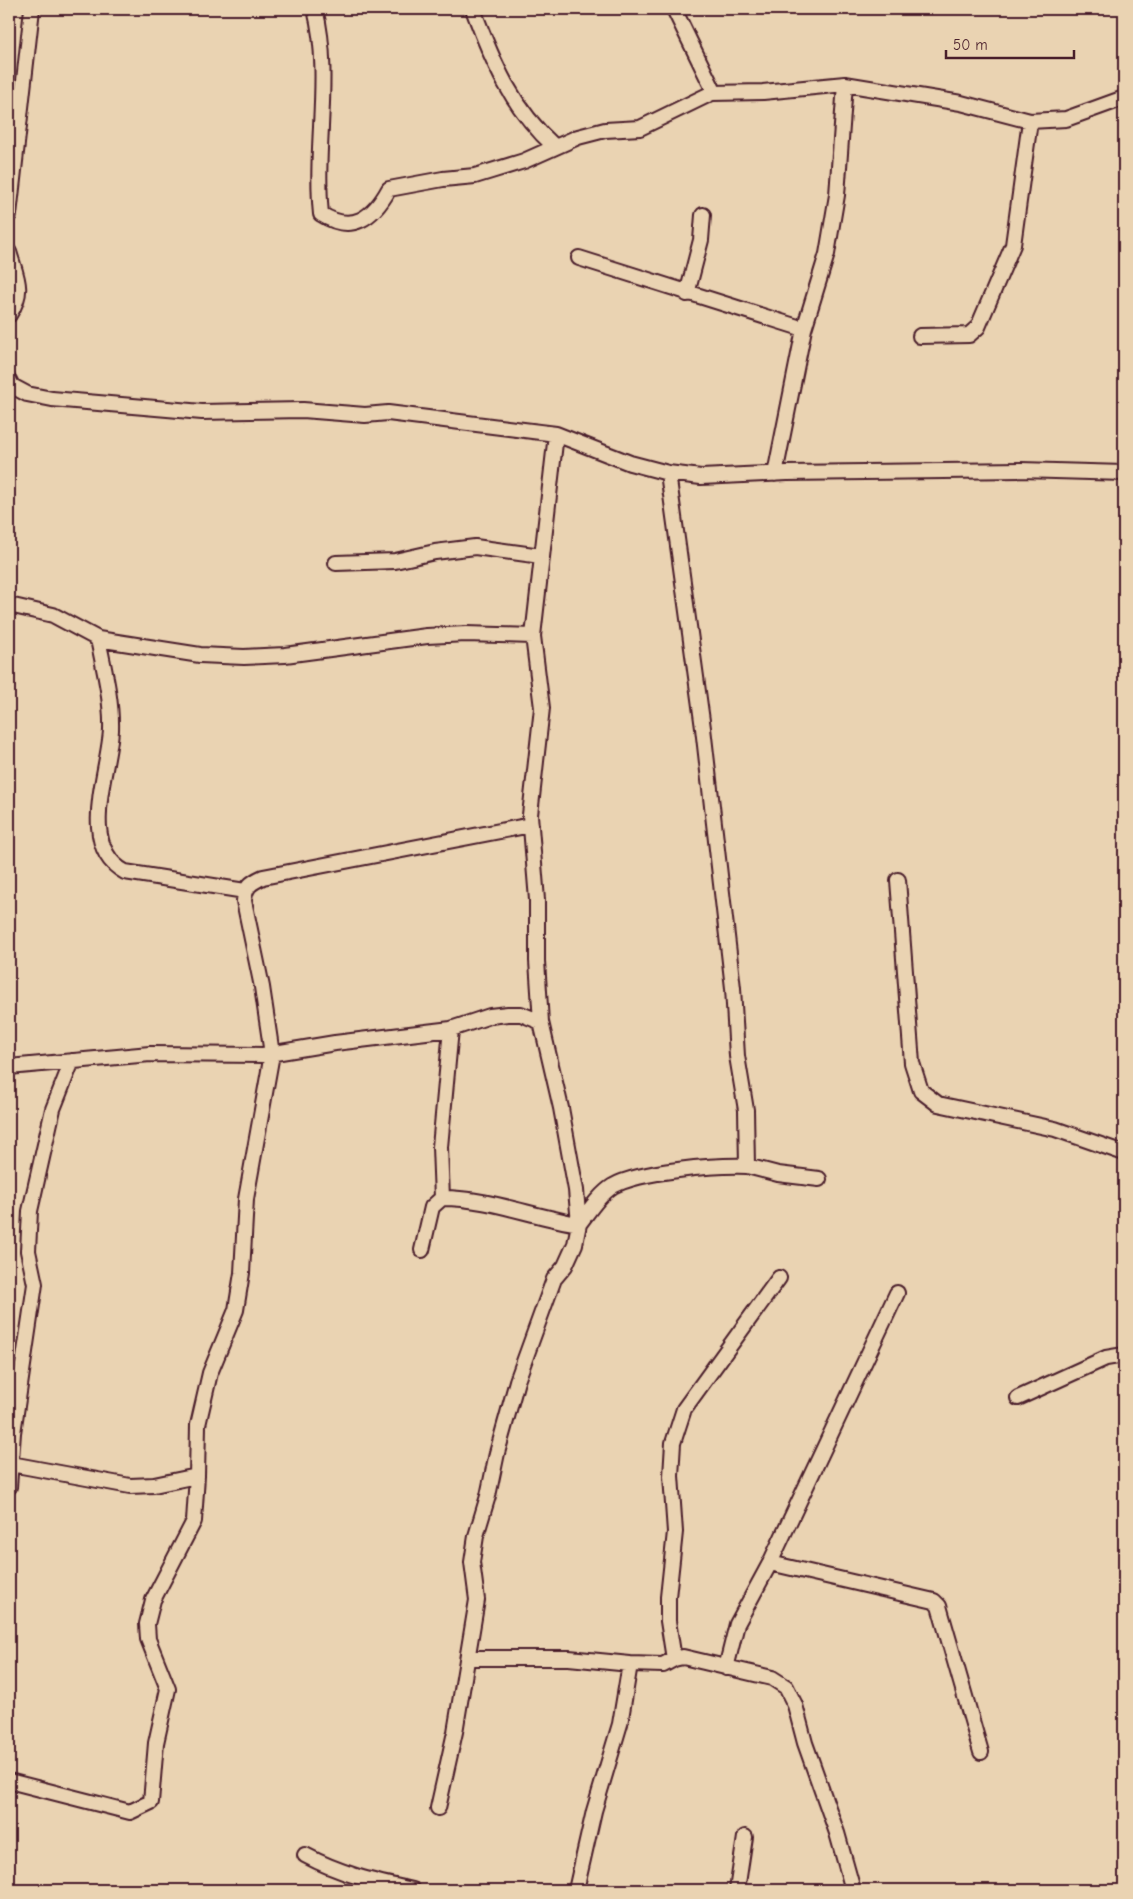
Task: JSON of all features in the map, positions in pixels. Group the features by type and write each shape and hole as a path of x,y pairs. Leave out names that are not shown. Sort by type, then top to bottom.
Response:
{"street":[{"path":"9,215 32,9"},
{"path":"316,9 322,36 318,188 321,214 334,222 357,222 369,216 378,209 389,190 443,179 476,176 524,161 578,137 605,130 640,128 712,93 763,92 845,84 960,103 1030,121 1066,119 1124,98"},
{"path":"473,9 499,72 516,104 535,129 555,147"},
{"path":"674,9 712,87 712,93"},
{"path":"775,474 804,329 827,254 838,195 845,84"},
{"path":"920,336 969,335 978,327 1013,245 1030,121"},
{"path":"687,294 700,248 703,215"},
{"path":"9,252 18,281 18,300 9,315"},
{"path":"579,258 687,294 804,329"},
{"path":"9,380 12,386 27,394 52,399 202,412 303,410 365,415 388,413 556,434 630,463 668,474 701,477 1020,470 1124,473"},
{"path":"438,1808 468,1658 477,1600 472,1562 476,1536 517,1380 554,1279 565,1266 575,1244 579,1224 576,1190 561,1108 541,1022 538,900 530,814 542,708 533,636 540,556 556,434"},
{"path":"668,474 703,728 733,988 737,1056 746,1110 747,1166"},
{"path":"336,563 395,561 435,552 475,547 540,556"},
{"path":"9,606 53,615 98,639 200,654 244,656 285,654 427,636 466,634 533,636"},
{"path":"98,639 107,683 111,731 100,793 99,828 108,856 114,866 125,872 245,891"},
{"path":"9,1781 130,1812 151,1802 156,1743 168,1689 148,1639 147,1624 153,1600 194,1521 198,1476 198,1425 208,1382 221,1341 236,1310 242,1273 246,1199 272,1054 262,987 244,901 245,891 251,882 263,877 531,825"},
{"path":"898,880 912,1063 921,1091 938,1104 1056,1129 1124,1153"},
{"path":"9,1067 159,1054 272,1054 335,1043 451,1029 490,1016 508,1014 520,1014 541,1022"},
{"path":"442,1198 440,1147 451,1029"},
{"path":"9,1487 14,1424 35,1284 28,1251 30,1211 53,1110 72,1061"},
{"path":"579,1224 605,1192 630,1179 721,1165 747,1166 778,1174 819,1179"},
{"path":"422,1250 432,1207 442,1198 482,1200 522,1213 579,1224"},
{"path":"674,1659 669,1630 668,1597 676,1532 671,1476 673,1443 684,1409 779,1278"},
{"path":"726,1668 738,1624 770,1563 897,1293"},
{"path":"1018,1398 1106,1358 1124,1355"},
{"path":"11,1464 130,1486 154,1485 198,1476"},
{"path":"770,1563 934,1601 939,1606 980,1752"},
{"path":"468,1658 569,1658 630,1664 663,1664 683,1657 772,1678 786,1687 795,1705 805,1743 837,1833 853,1890"},
{"path":"576,1890 594,1811 620,1724 630,1664"},
{"path":"737,1890 745,1837"},
{"path":"305,1855 329,1868 356,1878 413,1890"}]}
